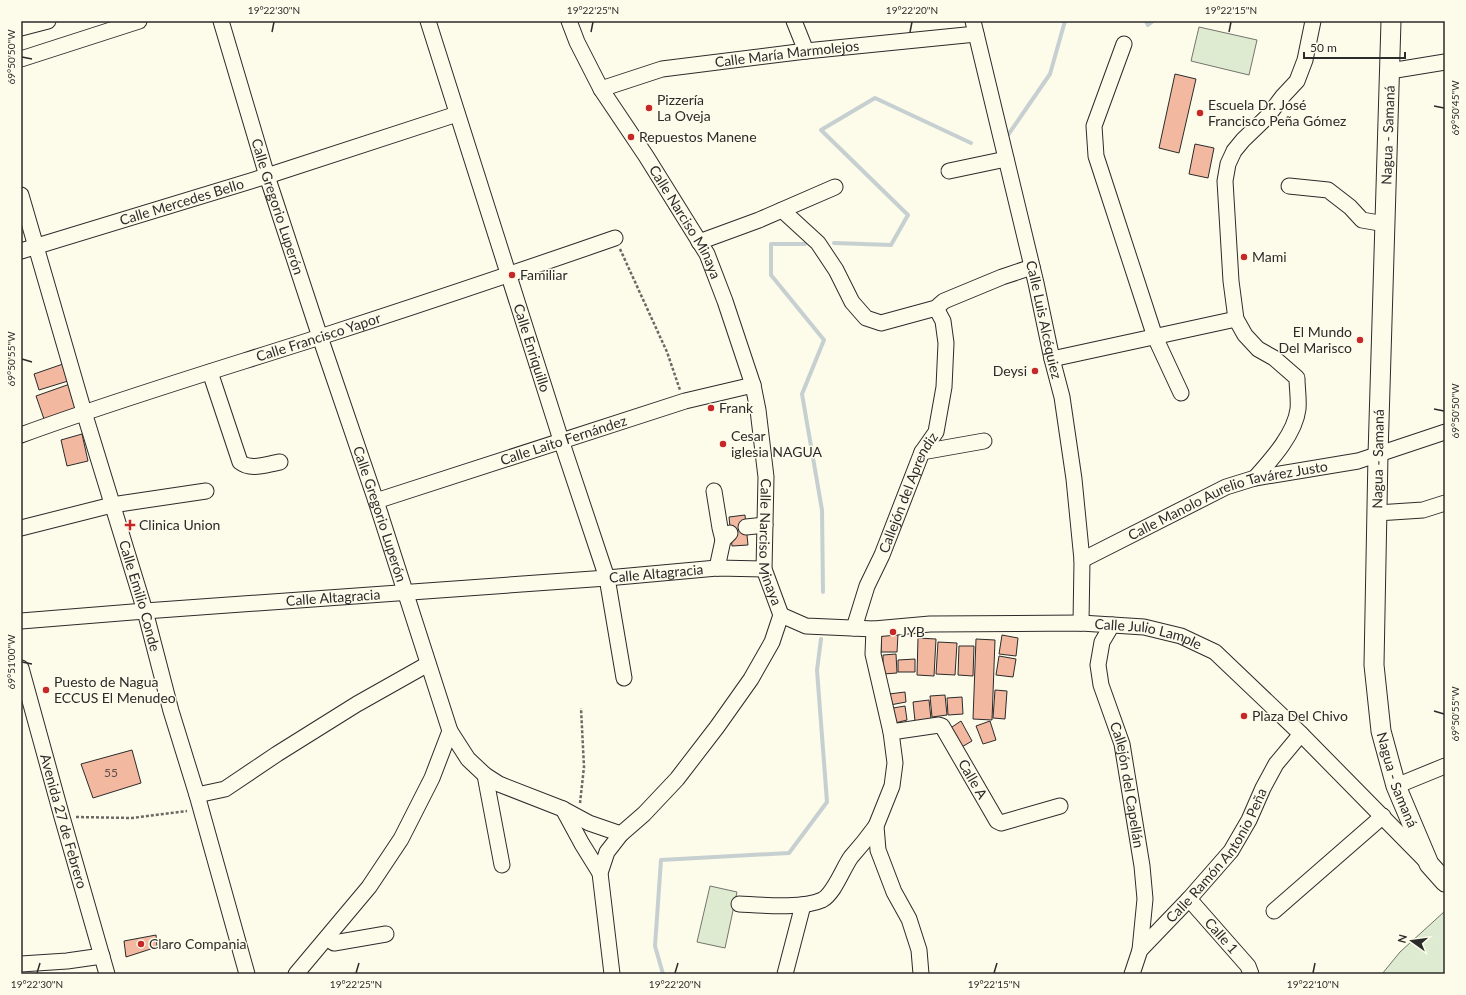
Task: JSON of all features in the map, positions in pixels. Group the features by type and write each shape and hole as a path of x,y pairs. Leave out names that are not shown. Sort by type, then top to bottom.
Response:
{"main road":[{"name":"Nagua - Samaná","path":"1391,21 1378,455 1374,665 1380,731 1396,786 1429,864 1445,882"}],"street":[{"path":"21,28 48,21"},
{"path":"21,59 139,21"},
{"name":"Calle Gregorio Luperón","path":"221,21 267,176 376,501 450,731 468,759 485,775 499,784 563,809 589,823 621,834"},
{"name":"Calle Enriquillo","path":"428,21 561,440 607,578 624,678"},
{"name":"Calle Narciso Minaya","path":"569,21 601,89 646,156 707,254 725,300 753,385 758,410 766,478 764,569 782,615 772,642 751,679 717,727 677,779 644,814 621,834 607,852 600,873 612,974"},
{"path":"794,21 806,51"},
{"path":"1256,478 1275,454 1289,433 1297,417 1297,378 1274,358 1258,349 1245,335 1236,319 1231,281 1225,181 1228,164 1234,151 1243,140 1267,117 1297,81 1305,60 1313,21"},
{"name":"Calle María Marmolejos","path":"601,89 662,69 974,28"},
{"name":"Calle Luis Alcéquiez","path":"974,28 1062,397 1072,464 1082,560 1080,623"},
{"path":"1124,44 1094,126 1096,156 1155,336 1181,393"},
{"path":"1390,71 1445,62"},
{"name":"Calle Mercedes Bello","path":"21,250 267,176 457,114"},
{"path":"949,171 1006,159"},
{"path":"1289,186 1328,190 1350,207 1362,220 1385,224"},
{"path":"700,242 759,220 836,187"},
{"name":"Calle Emilio Conde","path":"21,195 84,412 145,611 171,711 197,795 247,974"},
{"path":"782,210 818,243 836,270 852,302 866,318 881,323 936,308 944,301 1002,277 1032,267"},
{"name":"Calle Francisco Yapor","path":"21,435 84,412 320,337 615,238"},
{"name":"Callejón del Aprendiz","path":"854,628 867,586 882,555 922,452 936,432 944,387 946,343 943,321 936,308"},
{"path":"1052,359 1236,319"},
{"path":"210,372 240,462 244,466 251,468 280,462"},
{"name":"Calle Laito Fernández","path":"376,501 685,401 753,385"},
{"name":"Calle Manolo Aurelio Tavárez Justo","path":"1082,560 1226,487 1256,478 1358,461 1445,432"},
{"path":"922,452 984,441"},
{"path":"21,528 112,505 206,491"},
{"path":"714,491 720,528 727,536 717,568"},
{"path":"1377,513 1423,510 1445,503"},
{"path":"746,527 765,525"},
{"name":"Calle Altagracia","path":"21,621 607,578 717,568 764,569"},
{"name":"Calle Julio Lample","path":"782,615 806,626 874,629 930,624 1080,623 1144,626 1181,636 1215,652 1301,734 1429,864"},
{"name":"Callejón del Capellán","path":"1112,625 1102,642 1098,665 1101,685 1122,744 1142,866 1145,899 1140,950"},
{"path":"739,904 803,905 823,900 835,886 851,858 864,844 876,826 892,786 895,763 891,732 873,654 874,629"},
{"path":"197,795 225,789 277,754 357,704 428,664"},
{"name":"Avenida 27 de Febrero","path":"21,668 107,974"},
{"name":"Calle A","path":"891,732 939,725 942,726 998,821 1001,823 1060,806"},
{"path":"296,974 369,887 401,839 432,778 450,731"},
{"name":"Calle Ramón Antonio Peña","path":"1132,974 1140,950 1189,899 1231,851 1249,820 1263,788 1276,764 1301,734"},
{"path":"1396,786 1445,766"},
{"path":"485,775 502,865"},
{"path":"563,809 600,873"},
{"path":"1274,911 1383,816"},
{"path":"876,826 878,850 894,892 910,919 919,950 921,974"},
{"name":"Calle 1","path":"1189,899 1248,966 1251,974"},
{"path":"785,974 803,905"},
{"path":"327,938 334,943 386,934"},
{"path":"21,964 67,961 102,956"}],"path":[{"path":"615,238 667,352 675,378 685,401"},
{"path":"578,817 584,767 581,708"},
{"path":"62,816 132,818 201,810"}],"green space":[{"path":"1199,27 1257,40 1249,75 1191,61"},
{"path":"710,886 737,892 725,948 697,942"},
{"path":"1445,911 1445,974 1382,974 1400,952"}],"building":[{"path":"1175,74 1196,79 1179,153 1159,148"},
{"path":"1195,144 1214,148 1208,178 1189,174"},
{"path":"63,364 68,381 39,390 34,374"},
{"path":"70,384 78,407 44,419 36,396"},
{"path":"82,434 88,461 67,466 61,440"},
{"path":"745,515 748,545 732,546 729,517"},
{"path":"881,634 898,634 897,652 881,652"},
{"path":"1002,635 1018,638 1016,656 999,654"},
{"path":"918,638 936,639 934,676 917,675"},
{"path":"976,639 995,640 992,720 973,719"},
{"path":"938,642 957,643 955,675 936,674"},
{"path":"959,646 974,646 973,676 958,675"},
{"path":"896,654 897,673 883,674 883,655"},
{"path":"999,656 1016,659 1013,677 996,675"},
{"path":"915,659 915,672 898,672 898,660"},
{"path":"995,690 1007,691 1005,719 993,718"},
{"path":"905,692 906,702 890,705 889,694"},
{"path":"945,695 947,715 932,717 930,696"},
{"path":"962,697 963,714 948,715 947,698"},
{"path":"929,700 931,719 915,721 913,702"},
{"path":"905,706 907,720 895,723 893,708"},
{"path":"961,721 972,741 960,748 949,729"},
{"path":"990,721 996,740 983,744 976,726"},
{"path":"132,750 141,783 93,798 81,764"},
{"name":"Claro Compania","path":"156,935 157,947 126,957 124,941"}],"waterway":[{"path":"1008,135 1050,74 1065,21"},
{"path":"1146,21 1148,25 1153,21"},
{"path":"834,243 891,245 908,215 821,130 875,98 971,143"},
{"path":"805,244 771,244 771,275 824,340 802,394 822,510 823,592"},
{"path":"663,974 655,946 661,860 789,853 827,802 817,670 821,639"}],"place":[{"name":"Pizzería La Oveja","path":"649,108"},
{"name":"Escuela Dr. José Francisco Peña Gómez","path":"1200,113"},
{"name":"Repuestos Manene","path":"631,137"},
{"name":"Mami","path":"1244,257"},
{"name":"Familiar","path":"512,275"},
{"name":"El Mundo Del Marisco","path":"1360,340"},
{"name":"Deysi","path":"1035,371"},
{"name":"Frank","path":"711,408"},
{"name":"Cesar iglesia NAGUA","path":"723,444"},
{"name":"Clinica Union","path":"130,525"},
{"name":"JYB","path":"893,632"},
{"name":"Puesto de Nagua ECCUS El Menudeo","path":"46,690"},
{"name":"Plaza Del Chivo","path":"1244,716"},
{"name":"Claro Compania","path":"141,944"}]}
